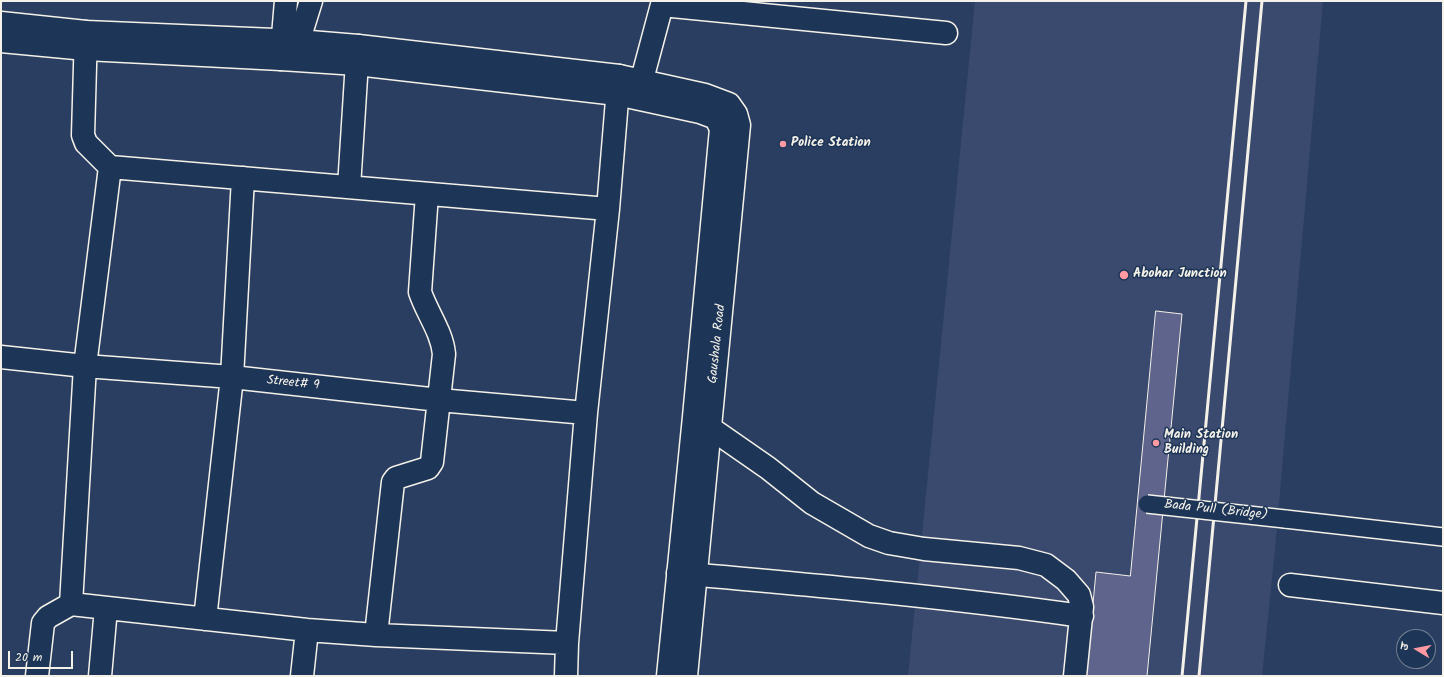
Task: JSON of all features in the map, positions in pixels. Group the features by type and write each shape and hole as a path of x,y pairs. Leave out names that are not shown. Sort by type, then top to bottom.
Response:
{"street":[{"path":"286,1 289,50"},
{"path":"289,50 311,1"},
{"path":"566,676 567,643 586,413 608,209 629,87 662,3 946,33"},
{"path":"1,24 86,41"},
{"path":"1,41 86,41 289,50 358,55 629,87"},
{"path":"86,41 83,134 86,143 110,167 608,209"},
{"path":"348,187 358,55"},
{"name":"Gaushala Road","path":"629,87 705,95 730,104 736,114 739,125 702,423 687,573 668,676"},
{"path":"71,604 85,366 110,167"},
{"path":"205,619 232,377 243,178"},
{"path":"376,635 393,482 396,478 430,466 432,462 444,354 443,345 424,306 420,292 426,194"},
{"name":"Street# 9","path":"1,357 85,366 232,377 439,400 586,413"},
{"path":"702,423 768,468 812,504 869,536 889,544 924,549 1019,558 1046,565 1066,580 1079,595 1082,607 1082,616 1075,676"},
{"name":"Bada Pull (Bridge)","path":"1147,504 1285,518 1443,537"},
{"path":"687,573 781,581 1004,605 1082,616"},
{"name":"Gaushala Road","path":"686,676 687,573"},
{"path":"1290,585 1443,603"},
{"path":"37,676 43,623 48,617 71,604 307,630 376,635 567,643"},
{"path":"100,676 106,608"},
{"path":"302,676 307,630"}],"shaded area":[{"name":"Abohar Junction","path":"975,1 1323,1 1275,549 1262,676 908,676"}],"building":[{"name":"Main Station Building","path":"1156,311 1182,314 1147,676 1086,676 1096,572 1130,576"}],"railway":[{"path":"1182,676 1246,1"},
{"path":"1199,676 1262,1"}],"place":[{"name":"Police Station","path":"783,144"},
{"name":"Abohar Junction","path":"1124,275"},
{"name":"Main Station Building","path":"1156,443"}]}
